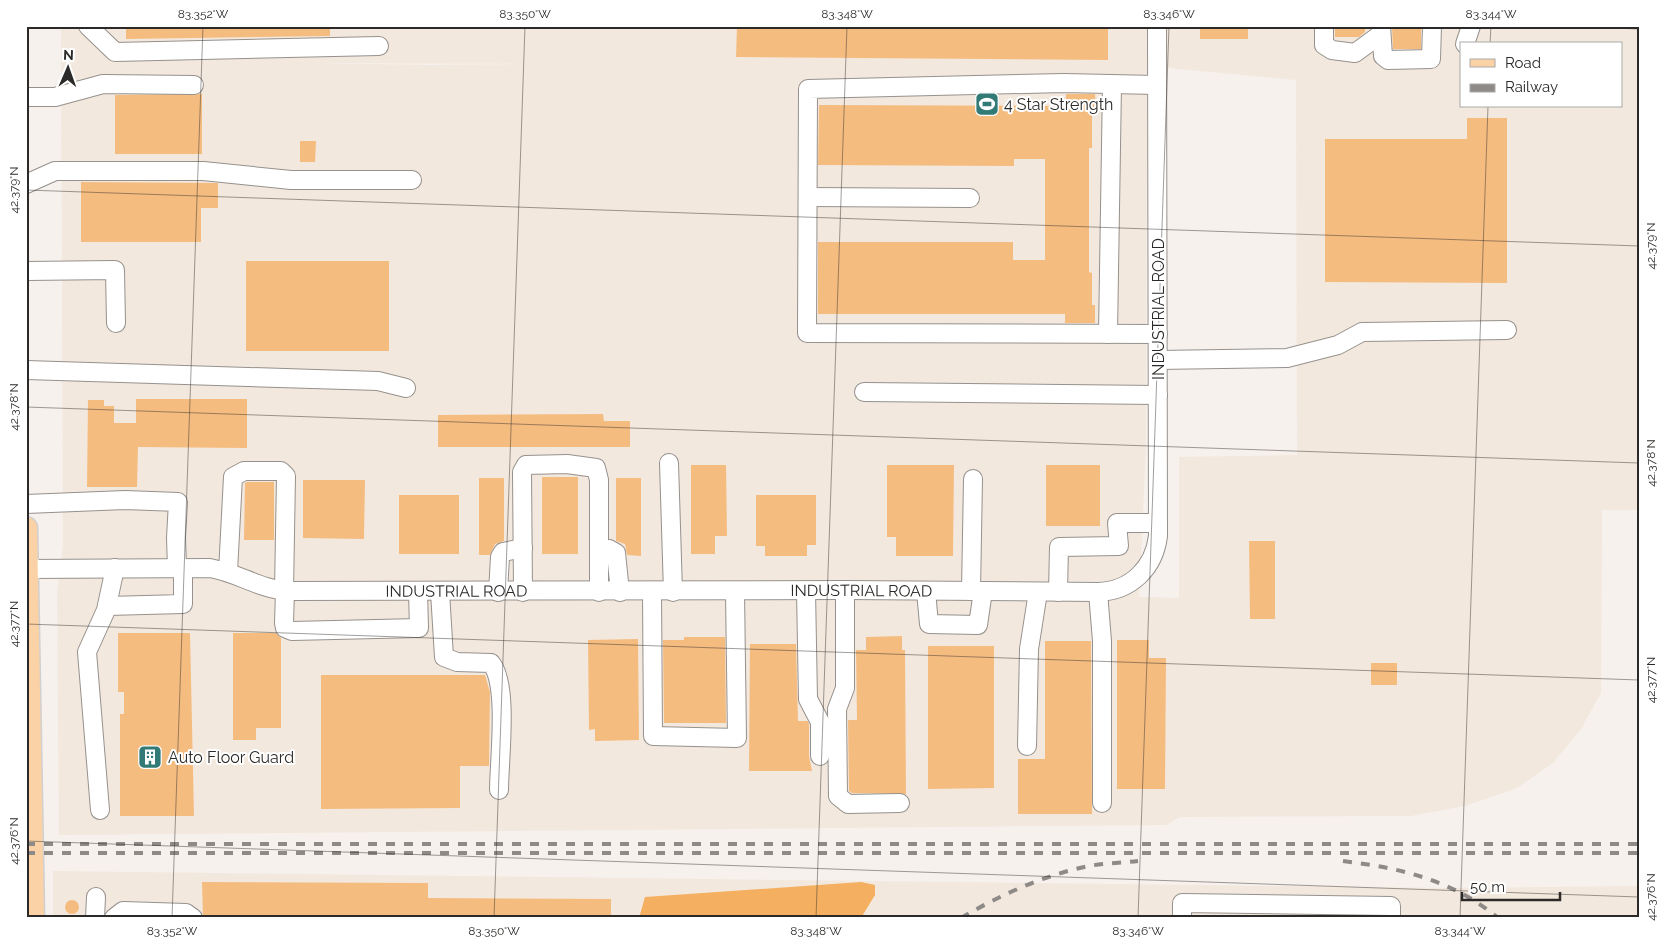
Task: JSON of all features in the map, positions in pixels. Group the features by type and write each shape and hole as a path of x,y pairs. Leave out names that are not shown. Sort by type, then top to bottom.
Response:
{"main road":[{"path":"26,528 33,918"}],"street":[{"path":"88,26 115,52 379,46"},
{"name":"INDUSTRIAL ROAD","path":"27,569 210,568 228,572 266,588 284,591 735,592 845,590 1098,592 1116,590 1130,584 1142,574 1151,562 1156,548 1158,523 1157,26"},
{"path":"1324,26 1324,44 1332,50 1355,52 1381,30"},
{"path":"1381,30 1383,56 1388,60 1425,60 1431,59 1432,55 1432,26"},
{"path":"1465,42 1471,26"},
{"path":"26,96 55,97 103,84 194,85"},
{"path":"1108,334 1112,84"},
{"path":"1157,85 1112,84 808,89 807,332 1158,334"},
{"path":"26,184 55,172 203,171 291,180 412,180"},
{"path":"808,197 970,198"},
{"path":"26,271 115,270 116,322"},
{"path":"1158,360 1287,358 1338,345 1362,332 1507,330"},
{"path":"26,370 378,381 406,388"},
{"path":"864,392 1158,395"},
{"path":"669,463 673,592"},
{"path":"523,592 522,472 526,465 567,464 596,468 599,480 599,592"},
{"path":"228,572 233,478 244,471 281,471 286,476 285,628 292,631 419,628 418,591"},
{"path":"926,591 929,624 978,625 973,479"},
{"path":"26,504 125,500 178,502 176,538 183,604 107,606"},
{"path":"1058,592 1059,547 1119,546 1117,523 1158,523"},
{"path":"498,592 500,557 503,552 523,548"},
{"path":"599,552 609,550 616,553 620,592"},
{"path":"100,810 87,652 107,606 115,568"},
{"path":"845,590 845,688 837,709 838,796 848,804 900,803"},
{"path":"806,591 808,699 820,722 820,756"},
{"path":"440,592 444,657 457,662 491,663 498,671 501,689 499,790"},
{"path":"652,592 653,736 737,738 735,592"},
{"path":"1027,746 1029,648 1038,592"},
{"path":"1098,592 1102,641 1102,803"},
{"path":"95,918 96,897"},
{"path":"1182,918 1182,903 1391,906 1391,918"},
{"path":"114,918 123,912 186,913 193,918"}],"shaded area":[{"path":"61,26 1639,26 1639,510 1602,510 1601,693 1581,729 1553,763 1517,788 1465,806 1411,816 1180,817 1166,825 59,835 57,591 63,545","holes":["310,63 545,64 429,65","1147,66 1296,80 1297,455 1179,457 1179,598 1139,597 1146,449"]},
{"path":"53,871 1446,888 1639,886 1639,918 53,918"},
{"path":"861,882 875,885 875,895 861,918 639,918 645,897"}],"building":[{"path":"126,26 330,26 330,36 126,39"},
{"path":"737,26 1108,26 1108,60 736,57"},
{"path":"1200,26 1248,26 1248,39 1200,39"},
{"path":"1335,26 1365,26 1365,32 1359,37 1335,37"},
{"path":"1392,26 1421,26 1421,49 1393,49"},
{"path":"202,94 202,154 115,154 115,95"},
{"path":"1066,94 1095,94 1096,115 1092,115 1092,148 1089,148 1089,272 1092,273 1092,305 1095,305 1095,323 1065,323 1065,314 818,314 818,242 1013,242 1013,260 1045,260 1045,159 1014,159 1014,166 818,165 819,105 1066,106"},
{"path":"1467,118 1507,118 1507,283 1325,282 1325,139 1467,139"},
{"path":"300,141 316,141 315,162 300,162"},
{"path":"81,182 218,183 218,208 201,208 201,242 81,242"},
{"path":"246,261 389,261 389,351 246,351"},
{"path":"136,399 247,399 247,448 138,447 137,487 87,487 88,400 104,400 104,406 114,406 114,423 136,423"},
{"path":"603,414 604,421 630,421 630,447 438,447 438,415"},
{"path":"691,465 726,465 727,536 715,536 715,554 691,554"},
{"path":"887,465 954,465 953,556 896,556 896,537 887,537"},
{"path":"1046,465 1100,465 1100,526 1046,526"},
{"path":"542,477 578,477 578,554 542,554"},
{"path":"479,478 504,478 504,541 495,544 490,555 479,555"},
{"path":"616,478 641,478 641,556 627,555 625,544 616,541"},
{"path":"303,480 365,480 364,539 303,538"},
{"path":"274,482 274,540 244,540 245,483"},
{"path":"399,495 459,495 459,554 399,554"},
{"path":"756,495 816,495 816,545 807,545 807,556 765,556 765,546 756,546"},
{"path":"1249,541 1275,541 1275,619 1250,619"},
{"name":"Auto Floor Guard","path":"118,633 190,633 194,816 120,816 120,714 124,714 124,692 118,692"},
{"path":"233,633 276,633 281,638 281,728 256,728 256,740 233,740"},
{"path":"902,636 902,650 905,650 906,794 852,793 849,791 848,720 857,720 856,650 866,650 866,637"},
{"path":"684,637 725,637 726,723 664,723 663,640 684,640"},
{"path":"638,639 639,740 595,741 595,729 589,730 588,640"},
{"path":"1117,640 1149,640 1149,658 1166,658 1165,789 1117,789"},
{"path":"1045,641 1091,641 1092,814 1018,814 1018,759 1045,759"},
{"path":"750,644 796,644 798,721 808,721 809,756 812,771 749,771"},
{"path":"928,646 994,646 994,788 928,789"},
{"path":"1371,663 1397,663 1397,685 1371,685"},
{"path":"321,675 485,675 490,692 489,766 460,766 460,808 321,809"},
{"path":"202,882 428,883 428,898 611,899 611,918 203,918"},
{"path":"69,900 75,900 79,907 75,914 69,914 65,910 65,904"}],"railway":[{"path":"26,844 1639,844"},
{"path":"26,853 1639,853"},
{"path":"961,918 991,901 1039,880 1089,866 1138,861"},
{"path":"1343,861 1405,872 1425,878 1463,894 1498,918"}],"place":[{"name":"4 Star Strength","path":"987,104"},
{"name":"Auto Floor Guard","path":"150,757"}]}
